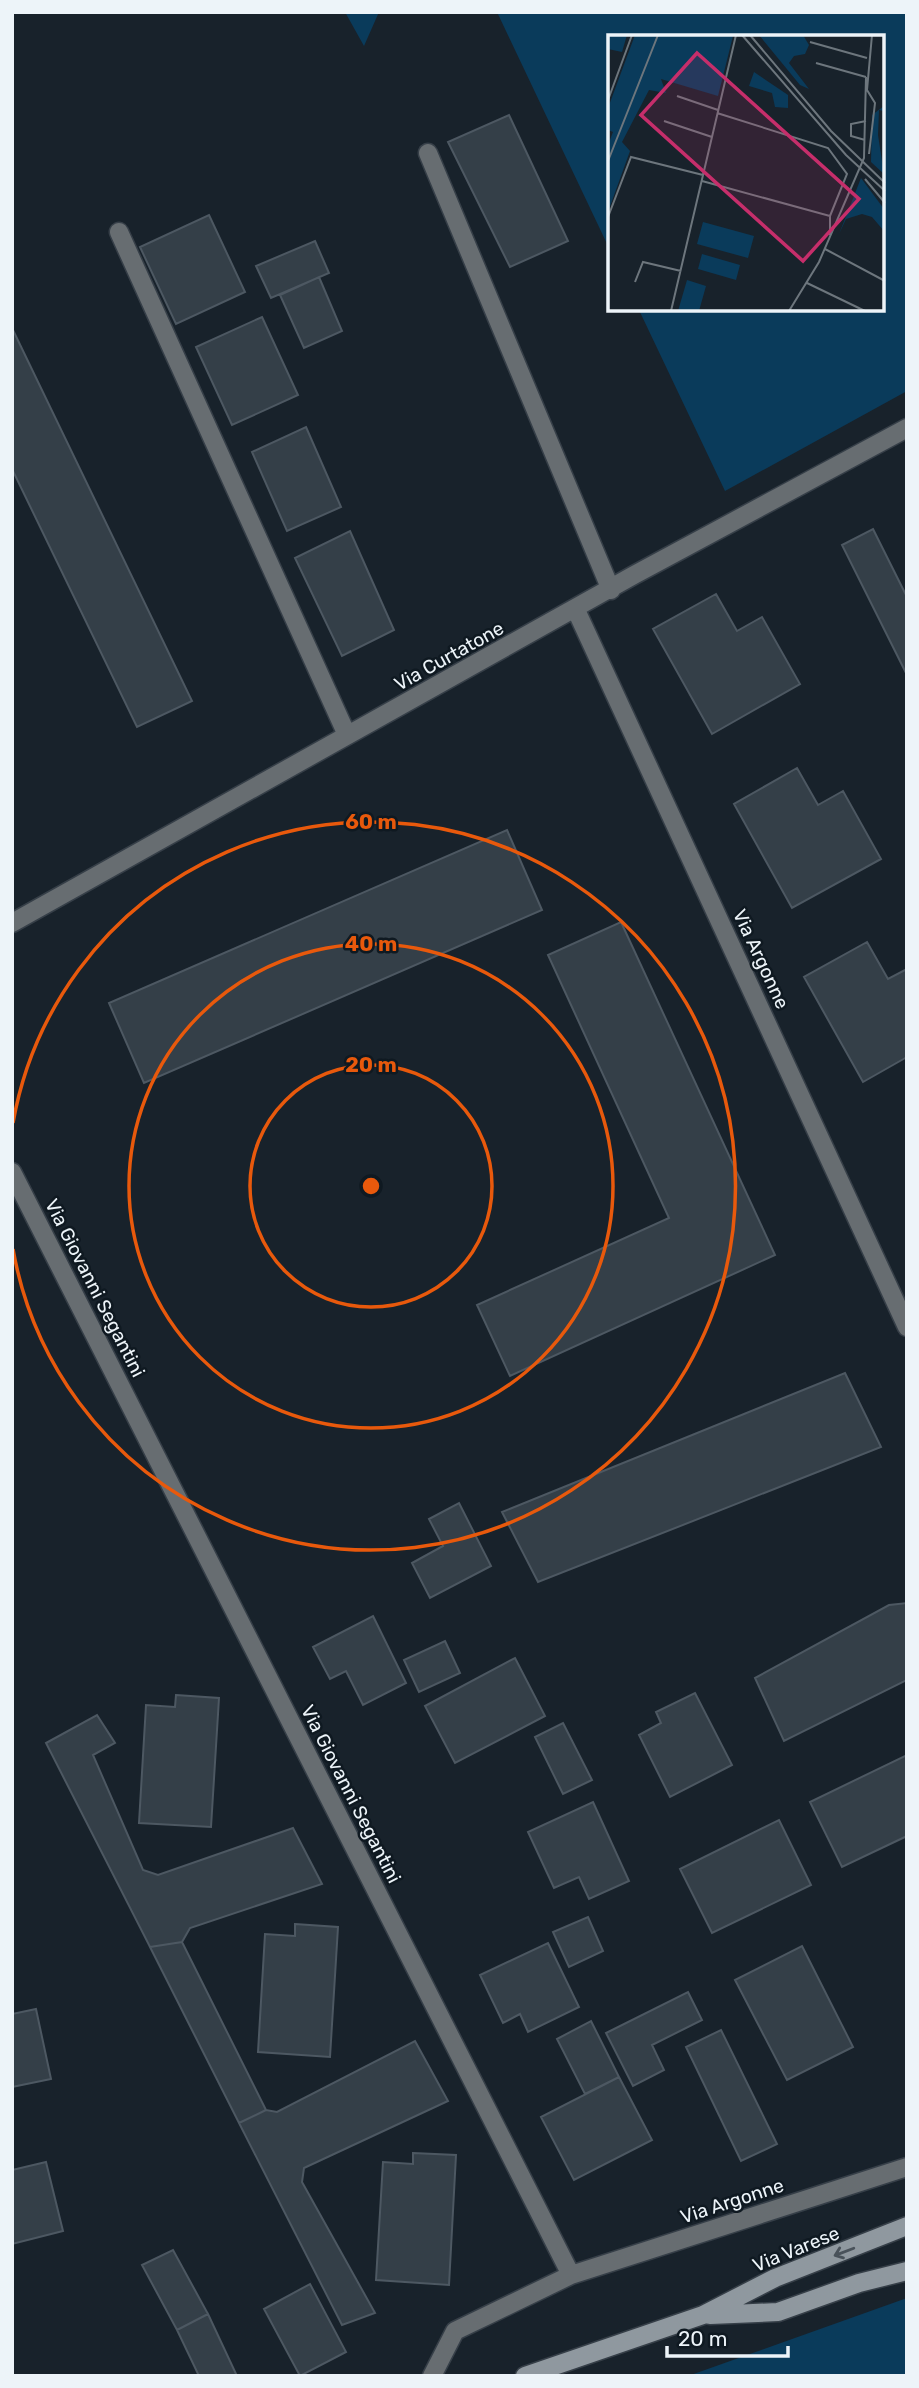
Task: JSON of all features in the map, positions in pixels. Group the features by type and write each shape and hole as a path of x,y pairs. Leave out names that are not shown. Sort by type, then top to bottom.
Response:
{"main road":[{"name":"Via Varese","path":"525,2376 704,2315 775,2278 907,2226"},
{"name":"Via Varese","path":"704,2315 778,2312 859,2283 907,2271"}],"street":[{"path":"428,153 611,590"},
{"path":"119,232 347,735"},
{"name":"Via Curtatone","path":"12,923 347,735 907,428"},
{"name":"Via Argonne","path":"576,610 907,1327"},
{"name":"Via Giovanni Segantini","path":"12,1172 571,2275"},
{"name":"Via Argonne","path":"571,2275 907,2168"},
{"path":"432,2376 455,2330 571,2275"}],"shaded area":[{"path":"345,12 379,12 364,46"},
{"path":"497,12 907,12 907,391 725,491 640,312 884,312 884,35 608,35 608,246"},
{"path":"907,2298 907,2376 688,2376"}],"building":[{"path":"509,115 568,241 510,267 448,142"},
{"path":"209,215 245,292 176,324 140,247"},
{"path":"315,241 329,273 271,298 256,266"},
{"path":"319,277 342,331 304,348 280,295"},
{"path":"262,317 298,395 232,425 196,347"},
{"path":"12,328 192,701 137,727 12,469"},
{"path":"306,427 341,507 287,531 252,452"},
{"path":"873,529 907,597 907,675 842,545"},
{"path":"350,531 394,630 342,656 295,558"},
{"path":"716,594 737,631 762,617 800,684 712,734 653,629"},
{"path":"797,768 818,805 843,791 881,859 792,908 734,804"},
{"path":"507,830 542,910 144,1083 109,1003"},
{"path":"621,922 775,1255 510,1376 477,1305 669,1218 548,955"},
{"path":"867,942 888,979 907,969 907,1057 863,1082 804,977"},
{"path":"845,1373 881,1447 538,1582 502,1512"},
{"path":"459,1503 491,1566 430,1598 412,1563 443,1546 429,1519"},
{"path":"907,1603 907,1680 784,1741 755,1678 889,1605"},
{"path":"373,1616 406,1683 363,1705 346,1671 330,1679 313,1647"},
{"path":"445,1641 460,1673 419,1692 404,1660"},
{"path":"515,1658 545,1716 455,1763 425,1706"},
{"path":"695,1693 732,1765 670,1797 639,1735 661,1723 656,1712"},
{"path":"176,1695 219,1698 211,1827 139,1823 146,1705 175,1707"},
{"path":"97,1715 115,1743 93,1755 143,1870 158,1875 293,1828 322,1884 190,1928 182,1942 150,1947 46,1743"},
{"path":"563,1723 592,1780 563,1794 535,1737"},
{"path":"907,1755 907,1836 842,1867 810,1802"},
{"path":"593,1802 629,1881 589,1899 579,1877 554,1888 528,1832"},
{"path":"779,1820 811,1885 712,1933 680,1869"},
{"path":"588,1917 603,1951 569,1967 553,1932"},
{"path":"295,1924 338,1927 330,2057 258,2052 265,1934 295,1936"},
{"path":"182,1942 266,2110 239,2123 150,1947"},
{"path":"548,1943 579,2007 528,2032 520,2014 503,2023 480,1975"},
{"path":"802,1946 853,2047 787,2080 735,1980"},
{"path":"688,1992 702,2020 652,2045 664,2070 633,2086 606,2033"},
{"path":"36,2009 51,2079 12,2087 12,2014"},
{"path":"591,2021 619,2077 585,2094 557,2039"},
{"path":"721,2030 777,2144 741,2161 686,2047"},
{"path":"415,2041 448,2101 304,2168 302,2182 375,2313 342,2325 239,2123 266,2110 277,2112"},
{"path":"619,2077 652,2140 574,2180 541,2117"},
{"path":"413,2153 456,2155 449,2285 376,2280 383,2162 413,2164"},
{"path":"46,2162 63,2231 12,2244 12,2170"},
{"path":"173,2250 208,2314 177,2330 142,2265"},
{"path":"310,2284 346,2352 300,2376 264,2309"},
{"path":"208,2314 237,2376 199,2376 177,2330"}]}
